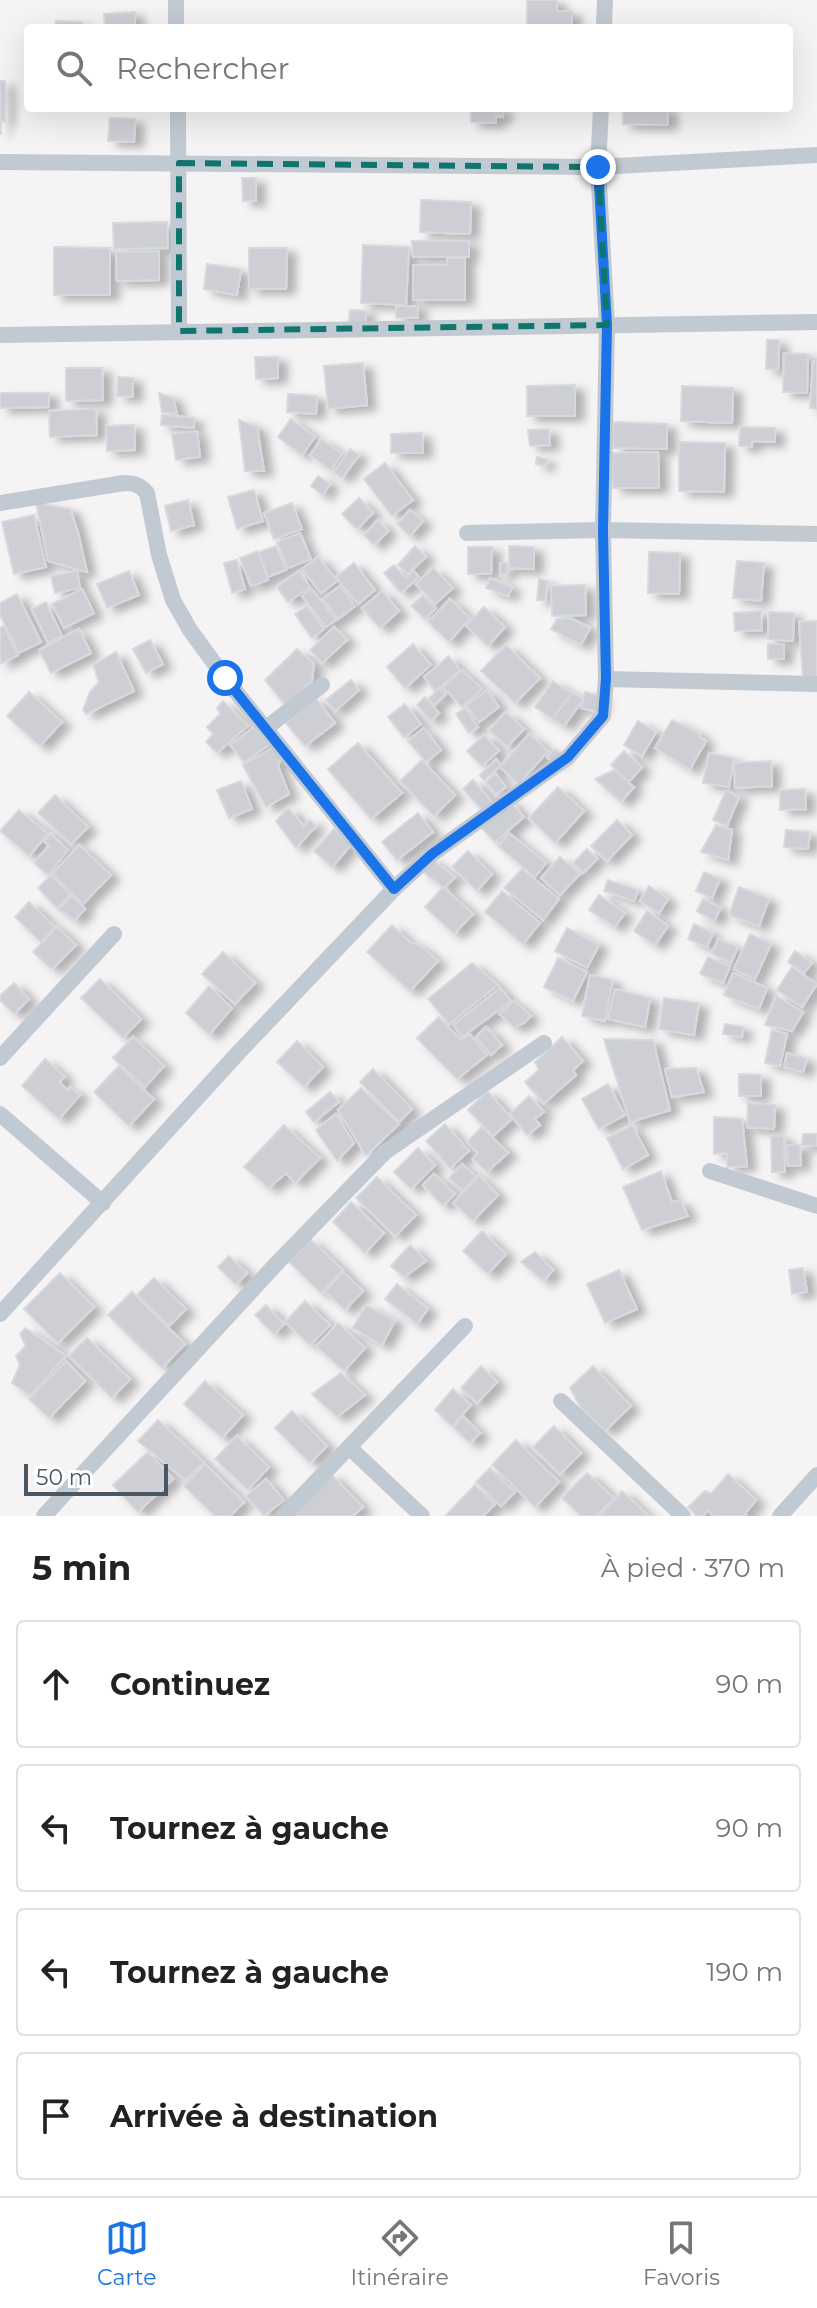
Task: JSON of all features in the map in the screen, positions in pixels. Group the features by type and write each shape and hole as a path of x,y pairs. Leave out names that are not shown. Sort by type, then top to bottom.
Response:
{"street":[{"path":"176,0 176,24"},
{"path":"604,24 605,0"},
{"path":"178,112 179,331"},
{"path":"0,1314 239,1052 394,889 432,854 568,757 603,716 606,679 603,530 607,325 598,167 601,112"},
{"path":"0,162 598,167 817,155"},
{"path":"0,335 817,322"},
{"path":"0,503 124,483 141,486 147,493 159,555 173,600 190,630 394,889"},
{"path":"467,533 603,530 817,534"},
{"path":"606,679 817,684"},
{"path":"266,728 322,685"},
{"path":"0,1058 114,934"},
{"path":"44,1516 278,1262 385,1152 544,1043"},
{"path":"0,1114 103,1203"},
{"path":"710,1171 817,1206"},
{"path":"283,1516 465,1326"},
{"path":"561,1401 683,1516"},
{"path":"349,1447 422,1516"},
{"path":"780,1516 817,1475"}],"highlighted area":[{"path":"179,163 598,167 607,325 179,331"}],"building":[{"path":"527,0 557,0 557,11 572,11 572,24 527,24"},
{"path":"135,12 135,24 105,24 104,14"},
{"path":"56,21 82,22 82,24 56,24"},
{"path":"0,81 5,81 6,95 1,135"},
{"path":"471,112 503,112 503,117 496,116 496,123 471,122"},
{"path":"623,112 668,112 668,125 623,124"},
{"path":"110,118 135,119 134,142 108,141"},
{"path":"242,178 256,178 256,201 243,201"},
{"path":"421,200 471,202 470,234 420,232"},
{"path":"167,222 168,248 114,249 113,223"},
{"path":"412,241 469,241 469,257 413,257"},
{"path":"363,245 409,247 406,305 361,303"},
{"path":"54,247 110,248 110,295 54,295"},
{"path":"249,248 287,248 286,289 249,289"},
{"path":"159,251 159,280 117,281 116,252"},
{"path":"447,258 465,258 465,300 413,300 413,265 447,265"},
{"path":"207,264 241,269 237,295 204,289"},
{"path":"396,306 418,306 418,318 396,318"},
{"path":"350,310 366,311 366,323 349,322"},
{"path":"767,340 779,340 778,370 766,369"},
{"path":"784,353 808,354 807,393 783,392"},
{"path":"255,357 278,357 278,378 256,379"},
{"path":"813,361 817,361 817,409 810,408"},
{"path":"363,363 367,405 328,409 324,366"},
{"path":"66,368 102,368 103,400 66,401"},
{"path":"118,377 133,378 133,397 117,396"},
{"path":"575,385 575,416 527,416 527,386"},
{"path":"682,386 733,388 732,423 681,421"},
{"path":"0,393 49,393 49,407 0,408"},
{"path":"159,393 173,398 177,414 162,412"},
{"path":"288,394 317,396 316,414 287,412"},
{"path":"96,409 97,435 50,437 49,411"},
{"path":"162,415 194,418 194,428 161,425"},
{"path":"291,419 315,437 302,455 278,437"},
{"path":"239,420 257,427 264,471 245,471"},
{"path":"613,422 667,424 667,449 613,448"},
{"path":"134,425 135,450 107,451 106,426"},
{"path":"740,427 775,428 775,442 752,441 752,447 739,446"},
{"path":"549,429 550,445 530,446 528,430"},
{"path":"197,431 200,457 176,460 172,434"},
{"path":"422,433 423,453 391,453 391,434"},
{"path":"321,439 342,454 331,470 310,455"},
{"path":"679,442 725,443 724,492 679,491"},
{"path":"350,449 359,455 342,478 334,472"},
{"path":"658,452 659,488 613,488 612,453"},
{"path":"537,457 547,459 545,466 536,464"},
{"path":"385,463 413,500 392,516 364,479"},
{"path":"318,476 330,484 323,495 311,486"},
{"path":"254,490 263,521 237,529 228,497"},
{"path":"359,498 373,513 357,529 342,514"},
{"path":"188,500 194,525 171,531 165,506"},
{"path":"36,503 70,509 87,572 48,561"},
{"path":"292,503 302,529 274,539 264,513"},
{"path":"410,510 423,521 410,536 397,524"},
{"path":"34,515 46,567 14,574 2,522"},
{"path":"378,520 388,531 374,545 364,535"},
{"path":"300,533 311,559 288,568 277,542"},
{"path":"276,546 286,570 268,577 259,552"},
{"path":"415,546 426,557 408,574 398,565"},
{"path":"509,546 534,547 534,569 509,568"},
{"path":"468,547 492,547 491,574 468,574"},
{"path":"258,551 268,580 251,586 240,558"},
{"path":"649,552 680,553 679,594 648,593"},
{"path":"318,557 337,581 321,593 302,569"},
{"path":"237,560 245,589 232,593 224,563"},
{"path":"737,561 764,563 761,601 733,598"},
{"path":"354,563 375,590 358,604 336,577"},
{"path":"500,563 507,563 507,574 500,575"},
{"path":"394,565 406,578 413,570 419,577 401,593 384,573"},
{"path":"433,568 453,588 435,604 416,584"},
{"path":"77,571 80,588 55,593 51,576"},
{"path":"129,571 139,595 107,608 97,584"},
{"path":"299,571 310,587 288,602 277,587"},
{"path":"490,578 512,587 508,596 486,588"},
{"path":"539,579 548,581 545,601 537,600"},
{"path":"585,585 586,615 552,616 551,586"},
{"path":"340,586 355,606 338,619 323,599"},
{"path":"82,589 94,613 64,628 52,604"},
{"path":"312,589 336,620 326,627 302,596"},
{"path":"382,591 399,611 380,628 362,608"},
{"path":"17,594 41,642 19,653 0,615 0,603"},
{"path":"423,595 436,608 425,619 411,606"},
{"path":"450,599 470,618 449,642 428,622"},
{"path":"46,602 62,636 48,643 32,609"},
{"path":"307,606 324,629 312,638 295,614"},
{"path":"484,607 505,627 488,646 466,626"},
{"path":"761,611 762,630 735,631 734,613"},
{"path":"769,612 794,613 793,641 768,639"},
{"path":"571,618 590,628 581,645 551,629 557,619"},
{"path":"817,621 817,678 803,679 799,622"},
{"path":"4,626 18,655 0,664 0,628"},
{"path":"334,627 347,640 322,663 310,650"},
{"path":"79,629 91,653 51,673 39,650"},
{"path":"150,640 163,664 146,673 133,649"},
{"path":"413,644 431,665 405,688 387,667"},
{"path":"768,644 784,644 784,659 768,659"},
{"path":"506,645 540,678 515,703 481,671"},
{"path":"297,649 314,664 312,681 286,706 265,680"},
{"path":"116,652 134,691 86,714 83,710 90,692 99,682 93,665"},
{"path":"449,656 460,670 435,691 424,677"},
{"path":"462,670 482,689 462,707 443,687"},
{"path":"351,680 359,690 335,711 326,700"},
{"path":"553,681 571,693 553,719 535,707"},
{"path":"440,688 446,694 434,705 428,699"},
{"path":"487,690 499,707 479,722 466,705"},
{"path":"29,692 62,722 40,746 7,716"},
{"path":"572,692 583,700 564,726 553,719"},
{"path":"585,692 601,696 597,712 581,708"},
{"path":"315,697 335,723 305,746 286,723"},
{"path":"425,697 439,713 431,721 417,705"},
{"path":"223,701 248,726 217,753 206,742 213,734 207,727 220,714 217,708"},
{"path":"405,704 421,724 404,737 388,717"},
{"path":"465,708 478,727 469,733 456,714"},
{"path":"506,712 524,729 507,747 489,730"},
{"path":"672,720 700,734 699,737 706,741 690,769 655,748"},
{"path":"638,721 656,732 642,756 624,745"},
{"path":"254,727 269,745 244,762 230,745"},
{"path":"424,728 441,750 426,762 408,741"},
{"path":"529,734 548,751 519,784 500,767"},
{"path":"484,735 499,751 482,766 467,751"},
{"path":"358,743 402,793 371,819 328,769"},
{"path":"276,746 281,759 278,766 289,794 266,807 243,765"},
{"path":"555,749 561,754 553,763 547,757"},
{"path":"624,751 642,767 629,782 611,765"},
{"path":"709,753 734,758 729,787 703,783"},
{"path":"496,759 501,765 484,780 480,775"},
{"path":"422,760 455,795 434,816 400,781"},
{"path":"771,761 772,786 735,788 734,763"},
{"path":"614,770 634,787 621,802 595,779"},
{"path":"496,774 506,787 496,794 486,782"},
{"path":"473,780 495,805 485,813 463,789"},
{"path":"241,781 252,809 229,818 217,790"},
{"path":"558,787 584,811 555,843 529,818"},
{"path":"805,789 806,809 780,810 780,790"},
{"path":"726,791 739,797 727,826 713,820"},
{"path":"55,795 88,827 71,844 38,813"},
{"path":"509,800 524,817 495,842 480,826"},
{"path":"288,808 304,826 310,820 316,826 296,848 276,821"},
{"path":"19,810 48,834 29,856 0,831"},
{"path":"418,813 433,832 397,860 382,842"},
{"path":"617,820 632,835 607,861 591,846"},
{"path":"716,825 732,830 728,860 701,852"},
{"path":"334,829 351,845 332,867 314,851"},
{"path":"786,830 810,832 808,849 784,847"},
{"path":"509,833 546,863 535,877 498,846"},
{"path":"50,834 68,850 48,875 34,863 49,846 44,841"},
{"path":"79,845 111,875 83,904 52,874"},
{"path":"587,849 597,859 583,873 573,863"},
{"path":"468,851 492,874 477,891 452,867"},
{"path":"560,857 580,874 560,895 541,878"},
{"path":"430,858 455,877 444,888 421,870"},
{"path":"522,869 559,899 543,920 504,888"},
{"path":"704,872 720,879 712,898 696,891"},
{"path":"51,875 70,895 57,908 38,888"},
{"path":"608,880 638,890 634,901 604,891"},
{"path":"649,886 668,899 659,913 640,901"},
{"path":"443,887 473,914 454,934 425,907"},
{"path":"739,887 769,899 759,926 729,915"},
{"path":"502,891 540,923 523,944 485,912"},
{"path":"599,895 625,913 615,927 589,910"},
{"path":"72,896 85,909 74,921 58,910"},
{"path":"703,899 721,908 714,921 697,911"},
{"path":"29,902 55,927 41,942 15,917"},
{"path":"647,911 668,926 655,945 634,931"},
{"path":"694,924 713,933 707,947 688,939"},
{"path":"392,925 411,943 418,944 438,961 410,991 367,952"},
{"path":"57,927 76,945 52,969 33,952"},
{"path":"567,928 599,945 587,968 555,951"},
{"path":"750,934 771,944 755,979 734,969"},
{"path":"718,939 738,947 731,963 712,954"},
{"path":"795,951 812,963 804,973 788,962"},
{"path":"223,952 255,983 235,1004 202,974"},
{"path":"708,957 730,966 723,983 700,974"},
{"path":"558,958 587,972 573,1001 544,987"},
{"path":"472,963 498,985 449,1024 428,999"},
{"path":"792,967 817,984 802,1007 777,990"},
{"path":"733,973 767,988 759,1009 724,995"},
{"path":"590,975 613,980 605,1021 582,1016"},
{"path":"100,979 141,1019 123,1038 81,998"},
{"path":"14,983 29,999 14,1014 0,1000 0,996"},
{"path":"209,986 232,1008 209,1035 186,1013"},
{"path":"500,988 511,1001 462,1037 453,1025"},
{"path":"615,989 650,998 645,1027 608,1019"},
{"path":"776,996 803,1012 792,1031 765,1025"},
{"path":"664,998 699,1003 694,1035 659,1029"},
{"path":"514,1001 531,1016 514,1027 499,1014"},
{"path":"439,1017 461,1040 470,1034 487,1055 457,1079 417,1038"},
{"path":"725,1024 743,1027 742,1037 723,1034"},
{"path":"486,1027 502,1045 491,1055 476,1037"},
{"path":"772,1030 787,1034 780,1066 765,1063"},
{"path":"133,1037 164,1066 145,1087 113,1058"},
{"path":"562,1037 583,1061 573,1070 576,1075 544,1103 525,1082 539,1070 535,1062"},
{"path":"604,1039 653,1040 670,1110 630,1122"},
{"path":"297,1041 323,1067 304,1087 277,1062"},
{"path":"787,1053 807,1059 803,1072 784,1067"},
{"path":"45,1059 65,1077 59,1082 80,1095 59,1119 22,1086"},
{"path":"119,1066 154,1099 129,1126 94,1092"},
{"path":"696,1068 704,1092 672,1097 665,1069"},
{"path":"373,1069 412,1109 399,1122 360,1082"},
{"path":"739,1074 761,1075 761,1096 739,1096"},
{"path":"608,1084 625,1115 599,1129 582,1099"},
{"path":"361,1088 399,1124 366,1156 338,1110"},
{"path":"487,1091 512,1119 493,1136 468,1110"},
{"path":"330,1092 339,1102 314,1122 306,1112"},
{"path":"529,1096 544,1112 535,1119 540,1125 527,1135 510,1114"},
{"path":"748,1103 775,1105 774,1129 747,1127"},
{"path":"336,1114 354,1143 337,1161 316,1130"},
{"path":"714,1117 742,1119 747,1166 727,1167 727,1153 714,1154"},
{"path":"445,1124 469,1151 450,1168 426,1141"},
{"path":"284,1125 320,1158 295,1183 286,1173 269,1188 244,1167"},
{"path":"632,1125 648,1155 623,1169 607,1138"},
{"path":"482,1127 508,1153 487,1172 473,1159 478,1153 467,1142"},
{"path":"803,1134 817,1134 817,1146 802,1145"},
{"path":"771,1136 784,1136 785,1172 772,1172"},
{"path":"787,1145 800,1145 801,1165 788,1166"},
{"path":"418,1148 435,1165 411,1189 394,1172"},
{"path":"462,1164 476,1177 463,1191 449,1178"},
{"path":"661,1171 672,1202 681,1201 688,1216 642,1230 623,1187"},
{"path":"434,1174 455,1194 443,1206 423,1185"},
{"path":"479,1176 498,1195 473,1221 453,1203"},
{"path":"377,1177 416,1215 395,1236 356,1198"},
{"path":"351,1202 384,1233 365,1253 333,1222"},
{"path":"482,1231 506,1254 488,1274 463,1251"},
{"path":"310,1239 343,1270 321,1293 289,1262"},
{"path":"410,1245 426,1261 404,1277 391,1266"},
{"path":"535,1252 553,1270 544,1281 521,1262"},
{"path":"229,1256 247,1273 236,1285 218,1267"},
{"path":"803,1268 807,1292 792,1294 789,1270"},
{"path":"619,1270 637,1309 605,1323 587,1284"},
{"path":"343,1272 363,1291 345,1310 325,1291"},
{"path":"60,1273 94,1307 58,1343 24,1309"},
{"path":"154,1278 186,1309 169,1326 137,1295"},
{"path":"397,1284 428,1309 417,1324 385,1299"},
{"path":"132,1292 185,1344 162,1368 108,1315"},
{"path":"305,1301 330,1325 310,1345 285,1322"},
{"path":"266,1305 284,1324 274,1334 255,1315"},
{"path":"366,1305 395,1321 382,1345 353,1328"},
{"path":"338,1323 365,1348 344,1371 316,1346"},
{"path":"25,1328 66,1356 30,1395 12,1383 20,1365 16,1356 26,1346 20,1334"},
{"path":"87,1338 130,1379 112,1398 69,1356"},
{"path":"66,1361 85,1381 49,1418 29,1399"},
{"path":"481,1366 497,1382 477,1403 461,1388"},
{"path":"593,1366 631,1406 605,1431 581,1408 570,1388"},
{"path":"341,1373 365,1395 337,1417 312,1394"},
{"path":"205,1381 243,1415 222,1438 184,1404"},
{"path":"453,1389 471,1405 452,1426 435,1410"},
{"path":"292,1411 327,1446 310,1463 275,1428"},
{"path":"463,1416 480,1433 470,1443 453,1427"},
{"path":"158,1420 204,1462 185,1480 138,1441"},
{"path":"554,1426 581,1453 560,1474 533,1447"},
{"path":"237,1436 269,1467 248,1490 215,1459"},
{"path":"516,1440 559,1482 535,1507 492,1465"},
{"path":"148,1452 173,1479 138,1512 113,1485"},
{"path":"205,1464 244,1502 230,1516 215,1516 184,1486"},
{"path":"490,1468 515,1492 501,1506 476,1482"},
{"path":"587,1473 614,1498 596,1516 581,1516 562,1498"},
{"path":"331,1474 363,1507 353,1516 288,1516"},
{"path":"728,1474 756,1500 745,1514 747,1516 714,1516 708,1510 703,1516 697,1516 688,1507 705,1491 711,1494"},
{"path":"266,1479 284,1500 264,1516 246,1496"},
{"path":"475,1485 495,1504 483,1516 445,1516"},
{"path":"622,1491 649,1516 599,1516"}],"route":[{"path":"225,678 394,889 432,854 568,757 603,716 606,679 603,530 607,325 598,167"}]}
